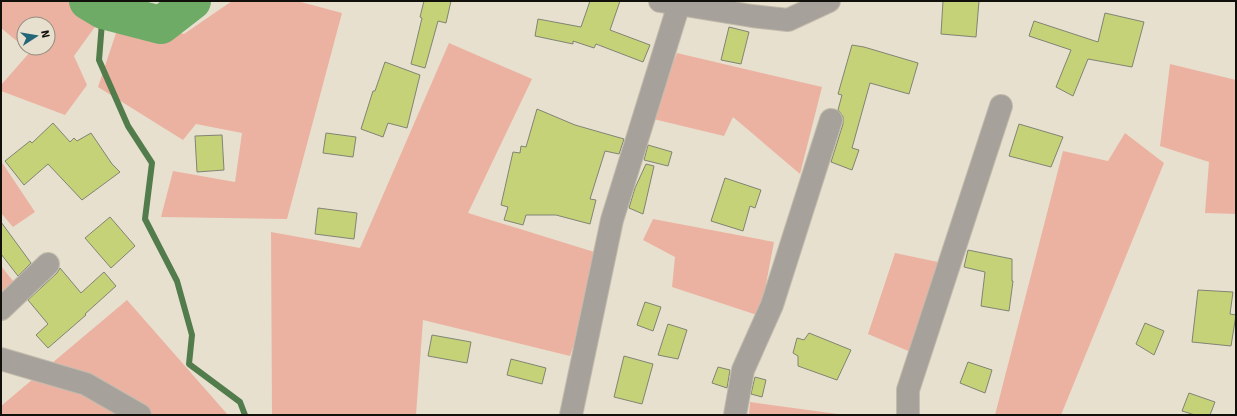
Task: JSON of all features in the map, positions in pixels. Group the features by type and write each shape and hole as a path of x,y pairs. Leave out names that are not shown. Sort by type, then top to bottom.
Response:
{"street":[{"path":"571,415 612,220 670,2 752,16 788,20 829,1"},
{"path":"908,415 908,390 1001,106"},
{"path":"735,415 743,370 772,305 831,120"},
{"path":"1,309 48,264"},
{"path":"1,359 86,384 140,415"}],"shaded area":[{"path":"1,1 87,1 102,17 74,56 87,85 65,115 1,91 1,85 26,56 56,56 56,16 16,16 16,40 1,28"},
{"path":"232,1 297,1 342,13 287,219 161,217 173,171 235,182 242,133 196,124 183,140 98,87 122,15 184,34"},
{"path":"449,43 532,79 468,213 604,255 570,356 423,320 416,415 272,415 271,232 360,248"},
{"path":"677,53 822,87 800,174 733,117 724,136 649,118"},
{"path":"1170,64 1236,80 1236,214 1205,213 1209,162 1160,146"},
{"path":"1125,133 1164,163 1061,415 995,415 1063,151 1108,161"},
{"path":"1,161 35,212 13,227 1,213"},
{"path":"653,219 774,242 760,316 672,287 675,257 643,240"},
{"path":"895,253 938,262 913,353 868,334"},
{"path":"1,266 17,286 1,301"},
{"path":"127,300 228,415 1,415 1,406"},
{"path":"750,402 845,415 749,415"}],"building":[{"path":"424,1 451,1 446,23 438,21 425,68 411,64 422,18 420,17"},
{"path":"590,1 620,1 610,30 650,45 643,62 596,44 594,48 573,41 573,44 535,36 538,19 581,27"},
{"path":"943,1 979,1 976,37 941,34"},
{"path":"1105,13 1144,22 1132,67 1088,59 1073,96 1056,87 1071,50 1029,36 1034,21 1098,42"},
{"path":"729,27 749,32 741,64 721,60"},
{"path":"852,45 864,47 918,63 909,94 870,83 852,148 859,150 852,170 831,162 843,124 843,117 838,110 842,95 838,94"},
{"path":"385,62 420,75 407,128 388,123 383,137 361,129 373,91 375,91"},
{"path":"537,109 575,125 624,139 619,154 605,151 590,199 596,200 590,224 556,215 526,215 523,225 504,220 508,207 501,205 513,152 520,153 521,146 526,147"},
{"path":"53,123 70,142 74,138 77,141 91,133 112,164 120,172 82,200 48,164 24,185 5,161 30,141 32,143"},
{"path":"1019,124 1063,137 1051,167 1009,156"},
{"path":"326,133 356,137 353,157 323,153"},
{"path":"222,135 224,170 197,172 195,136"},
{"path":"648,145 672,152 668,166 644,160"},
{"path":"646,164 654,166 643,214 629,208 635,188"},
{"path":"725,178 761,190 755,208 750,206 743,231 711,221"},
{"path":"318,208 357,213 354,239 315,234"},
{"path":"110,217 135,246 111,268 85,238"},
{"path":"1,222 31,263 18,276 1,254"},
{"path":"968,250 1012,259 1013,281 1009,311 981,306 985,272 964,267"},
{"path":"60,268 81,293 104,272 116,286 85,314 86,315 48,348 36,335 48,324 28,300 57,273"},
{"path":"1198,290 1233,292 1230,314 1236,315 1231,346 1192,342"},
{"path":"645,302 661,307 653,331 637,325"},
{"path":"1145,323 1164,331 1154,355 1136,344"},
{"path":"668,324 687,330 678,359 658,355"},
{"path":"809,333 851,350 837,380 798,366 798,356 793,353 797,338 804,340"},
{"path":"432,335 471,342 467,363 428,356"},
{"path":"624,356 653,364 642,404 614,397"},
{"path":"511,359 546,368 542,384 507,375"},
{"path":"968,362 992,370 985,393 960,383"},
{"path":"718,367 730,370 727,388 712,383"},
{"path":"755,377 766,380 762,397 751,394"},
{"path":"1189,393 1215,402 1210,415 1195,415 1182,411"}],"waterway":[{"path":"88,1 103,10 161,25 192,1"},
{"path":"103,10 99,60 128,126 152,163 145,219 177,281 192,335 189,364 240,402 245,415"}]}
